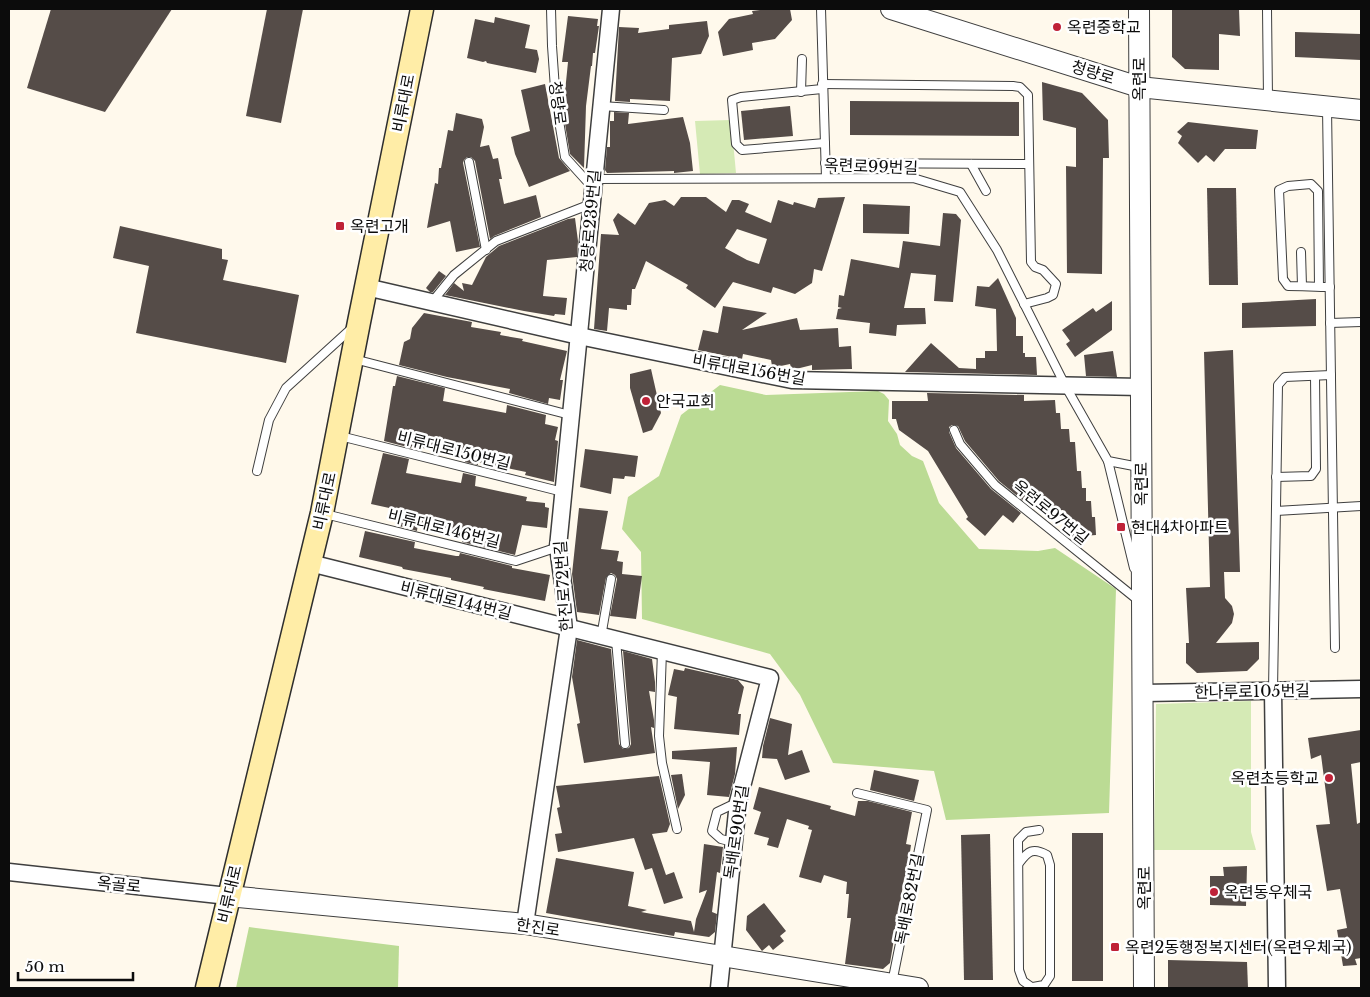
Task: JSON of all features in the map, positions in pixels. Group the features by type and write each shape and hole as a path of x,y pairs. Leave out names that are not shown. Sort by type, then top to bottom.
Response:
{"main road":[{"name":"비류대로","path":"207,988 322,513 422,9"}],"street":[{"name":"청량로239번길","path":"579,336 589,205 593,183 611,9"},
{"name":"청량로","path":"891,9 1139,87 1361,110"},
{"name":"옥련로","path":"1139,9 1144,988"},
{"name":"비류대로156번길","path":"366,287 579,336 792,380 1141,387"},
{"name":"한진로72번길","path":"525,924 569,628 558,547 579,336"},
{"name":"비류대로144번길","path":"310,563 770,678"},
{"name":"독배로90번길","path":"718,988 738,802 770,678"},
{"name":"한나루로105번길","path":"1143,693 1361,689"},
{"path":"1273,690 1277,988"},
{"name":"옥골로","path":"9,872 228,896"},
{"name":"한진로","path":"228,896 525,924 721,956 844,982 918,988"}],"lane":[{"name":"청량로","path":"551,9 556,103 566,157 593,183"},
{"path":"822,9 822,87 826,178"},
{"path":"1267,9 1268,100"},
{"path":"801,92 802,59"},
{"path":"825,143 742,150 736,144 732,100 741,97 801,92 822,87 1020,87 1028,95 1031,262 1035,267 1043,270 1056,284 1053,295 1024,304"},
{"path":"601,106 664,110"},
{"path":"1327,107 1335,648"},
{"path":"469,162 486,250"},
{"path":"826,163 1029,164"},
{"path":"971,164 986,191"},
{"name":"옥련로99번길","path":"593,183 913,178 960,192 997,250 1066,386 1108,461 1142,602"},
{"path":"1319,287 1318,191 1311,184 1288,186 1280,190 1283,280 1288,286 1302,286 1319,287 1330,287"},
{"name":"청량로239번길","path":"432,302 454,275 496,242 589,205"},
{"path":"1301,252 1302,286"},
{"path":"257,471 270,420 286,388 359,322"},
{"path":"1330,323 1361,322"},
{"path":"352,359 570,416"},
{"path":"1273,690 1278,385 1285,377 1331,375"},
{"path":"1276,477 1311,476 1316,469 1315,376"},
{"name":"옥련로97번길","path":"954,430 960,444 995,485 1142,602"},
{"name":"비류대로150번길","path":"338,436 563,492"},
{"path":"1108,461 1141,467"},
{"path":"1276,511 1361,506"},
{"name":"비류대로146번길","path":"322,513 516,561 558,547"},
{"path":"611,579 609,639 625,744"},
{"path":"662,651 659,736 662,763 677,829"},
{"name":"독배로82번길","path":"857,793 927,810 892,986"},
{"path":"733,842 721,839 712,831 717,812 738,802"},
{"path":"1019,863 1031,851 1040,851 1047,855 1050,865 1050,976 1044,985 1032,988 1023,981 1019,970 1018,840 1026,832 1039,830"}],"green space":[{"path":"731,120 736,173 700,174 695,121"},
{"path":"720,385 766,395 878,391 884,394 889,400 888,421 897,434 900,445 912,456 923,461 939,503 979,549 1038,551 1055,548 1116,589 1109,813 946,820 934,771 833,763 800,695 770,654 642,619 641,552 622,529 628,497 659,476 681,415"},
{"path":"1251,701 1251,832 1256,850 1154,850 1156,704"},
{"path":"249,927 399,946 398,988 236,988"}],"building":[{"path":"51,9 172,9 105,112 27,88"},
{"path":"267,9 303,9 281,123 246,116"},
{"path":"790,9 792,20 775,39 752,43 753,50 723,56 718,32 729,19 753,14 752,11"},
{"path":"1172,9 1239,9 1240,36 1219,34 1219,70 1185,69 1172,57"},
{"path":"568,16 598,19 597,26 599,26 595,53 593,53 586,106 584,168 570,154 563,112 568,62 562,62"},
{"path":"495,17 530,25 525,48 537,50 539,59 536,73 467,58 475,19 494,23"},
{"path":"707,21 709,36 701,54 672,58 670,101 630,99 630,102 615,101 619,27 639,28 638,33 669,29 669,25"},
{"path":"1295,32 1361,34 1361,60 1295,57"},
{"path":"1042,82 1082,93 1108,120 1109,158 1103,158 1102,274 1067,273 1066,166 1076,167 1076,128 1043,120"},
{"path":"545,84 559,158 570,171 529,187 515,154 511,137 530,131 521,90"},
{"path":"850,101 1019,102 1019,136 850,135"},
{"path":"790,106 793,136 744,140 741,111"},
{"path":"614,112 629,113 628,124 683,117 690,143 693,171 674,173 674,171 607,173 605,170 607,147 610,147 610,121 614,121"},
{"path":"456,113 482,119 484,127 480,147 489,145 493,159 498,158 502,179 499,179 504,204 536,195 541,217 490,239 475,161 471,157 467,157 463,163 480,247 456,252 450,221 427,228 435,183 438,184 439,168 441,168 448,130 453,131"},
{"path":"1188,122 1258,130 1256,149 1225,149 1214,162 1206,155 1198,163 1178,143 1182,136 1177,132"},
{"path":"1207,188 1236,188 1238,285 1209,285"},
{"path":"681,197 706,197 726,212 732,200 739,200 749,204 745,212 771,223 778,200 793,205 794,202 815,208 818,198 845,197 822,271 814,269 812,283 795,294 773,287 771,293 733,282 715,308 686,288 688,285 646,261 635,289 632,289 631,305 627,305 627,310 609,308 607,331 594,329 601,234 619,235 613,220 618,213 635,225 649,203 665,200 674,206","holes":["737,229 767,239 759,264 725,248"]},
{"path":"863,204 910,206 909,234 863,233"},
{"path":"943,213 956,214 961,220 953,302 934,301 936,275 911,273 904,308 925,308 926,324 897,325 896,336 869,333 870,323 836,319 838,309 842,308 838,307 839,295 844,296 851,259 899,268 903,241 940,246"},
{"path":"575,218 578,241 577,257 547,260 543,296 567,298 565,315 555,314 554,316 524,311 445,295 454,283 464,291 462,283 472,285 486,257 499,246"},
{"path":"120,226 222,249 222,259 228,260 223,280 299,295 286,363 136,333 149,266 113,258"},
{"path":"439,271 446,276 433,292 430,292 426,288"},
{"path":"998,278 1016,318 1016,336 1023,336 1023,353 1025,353 1025,357 1036,357 1037,375 905,372 931,343 959,368 976,369 976,358 985,358 985,351 997,351 996,309 975,306 977,286 989,287"},
{"path":"1316,299 1316,326 1242,328 1242,303"},
{"path":"1112,301 1112,330 1075,357 1066,344 1070,341 1062,330 1093,308 1096,312"},
{"path":"723,306 767,313 742,330 797,318 800,330 838,328 839,347 851,346 852,369 812,370 812,365 792,370 790,364 776,367 772,366 771,360 743,354 742,359 698,350 703,330 718,333"},
{"path":"424,313 472,322 471,327 501,332 500,335 567,351 560,380 563,380 560,400 549,398 548,404 509,393 510,389 447,377 399,365 404,342 410,339 412,328"},
{"path":"1233,350 1240,572 1224,572 1225,598 1232,606 1234,614 1232,623 1216,643 1259,642 1259,659 1247,671 1197,673 1186,663 1186,643 1189,643 1186,588 1210,587 1204,352"},
{"path":"1113,351 1117,377 1086,376 1084,355"},
{"name":"안국교회","path":"651,369 661,413 652,430 643,433 630,388 630,374"},
{"path":"397,376 445,388 443,401 506,413 507,405 546,415 545,424 558,427 555,440 558,441 554,482 525,475 526,472 478,462 478,465 465,462 465,458 439,453 439,451 412,446 411,448 384,441 393,386 395,386"},
{"path":"927,393 1024,395 1024,401 1055,400 1056,413 1060,413 1061,429 1069,429 1070,442 1075,442 1077,471 1081,471 1082,488 1086,488 1086,501 1091,501 1092,517 1095,517 1096,535 1072,537 1072,533 1069,534 1068,530 1065,531 1063,510 1043,512 1043,507 1032,508 999,481 965,441 958,426 952,425 949,427 949,432 956,448 991,489 1021,513 1013,523 1003,515 985,536 966,519 968,517 928,451 899,430 896,419 892,419 892,401 928,401"},
{"path":"585,449 638,456 635,477 613,478 611,494 580,487"},
{"path":"383,453 409,459 406,473 461,483 463,473 476,476 475,486 527,497 526,501 545,503 545,507 549,508 547,528 522,525 515,555 462,542 464,532 418,522 417,531 399,526 403,511 371,504"},
{"path":"579,508 608,511 601,549 619,551 617,561 623,562 622,574 642,576 636,619 610,616 617,579 611,573 606,578 599,615 577,612 572,574"},
{"path":"365,531 415,542 414,548 456,556 459,556 460,553 512,566 512,568 550,575 545,601 483,589 484,587 451,580 451,578 403,569 402,567 359,557"},
{"path":"577,640 611,649 619,744 623,749 629,748 631,744 623,651 652,659 655,692 649,691 654,720 654,728 651,727 655,753 584,763 577,724 580,723 572,677"},
{"path":"685,668 738,680 744,687 738,714 741,714 739,735 674,729 677,697 668,695 674,669 684,671"},
{"path":"770,718 792,724 788,755 802,750 810,772 785,780 777,759 762,758"},
{"path":"1361,730 1361,762 1351,764 1357,824 1361,822 1361,958 1355,959 1357,965 1343,966 1337,930 1347,928 1340,889 1327,891 1316,825 1330,824 1321,755 1311,759 1308,738"},
{"path":"737,747 735,774 729,797 707,795 710,762 672,759 672,751"},
{"path":"874,770 919,780 914,801 870,790"},
{"path":"682,774 685,795 678,809 671,775"},
{"path":"659,776 670,824 667,832 652,834 666,875 674,872 683,898 664,904 652,868 645,870 634,838 558,852 555,834 562,833 557,808 560,807 556,786"},
{"path":"759,787 831,806 830,809 855,816 858,801 868,801 912,812 906,844 911,845 906,879 904,879 890,963 883,969 845,964 851,918 847,918 849,894 846,894 847,882 824,875 821,883 799,877 812,830 808,829 809,826 787,819 778,848 767,845 769,838 754,834 761,812 753,809"},
{"path":"1072,833 1103,833 1103,981 1072,981"},
{"path":"990,834 993,980 964,980 961,835"},
{"path":"704,844 723,847 720,873 717,872 712,912 717,914 715,932 709,937 675,932 674,936 546,913 556,858 634,872 628,906 647,910 641,912 691,921 694,932 696,919 707,890 699,893"},
{"path":"1247,866 1246,906 1210,905 1210,876 1224,876 1223,867"},
{"path":"764,903 786,931 780,936 784,941 773,950 769,945 762,951 746,930 747,916"},
{"path":"1168,960 1247,962 1248,988 1168,988"}],"place":[{"name":"옥련중학교","path":"1057,27"},
{"name":"옥련고개","path":"340,226"},
{"name":"안국교회","path":"646,401"},
{"name":"현대4차아파트","path":"1121,527"},
{"name":"옥련초등학교","path":"1329,778"},
{"name":"옥련동우체국","path":"1214,892"},
{"name":"옥련2동행정복지센터(옥련우체국)","path":"1115,947"}]}
